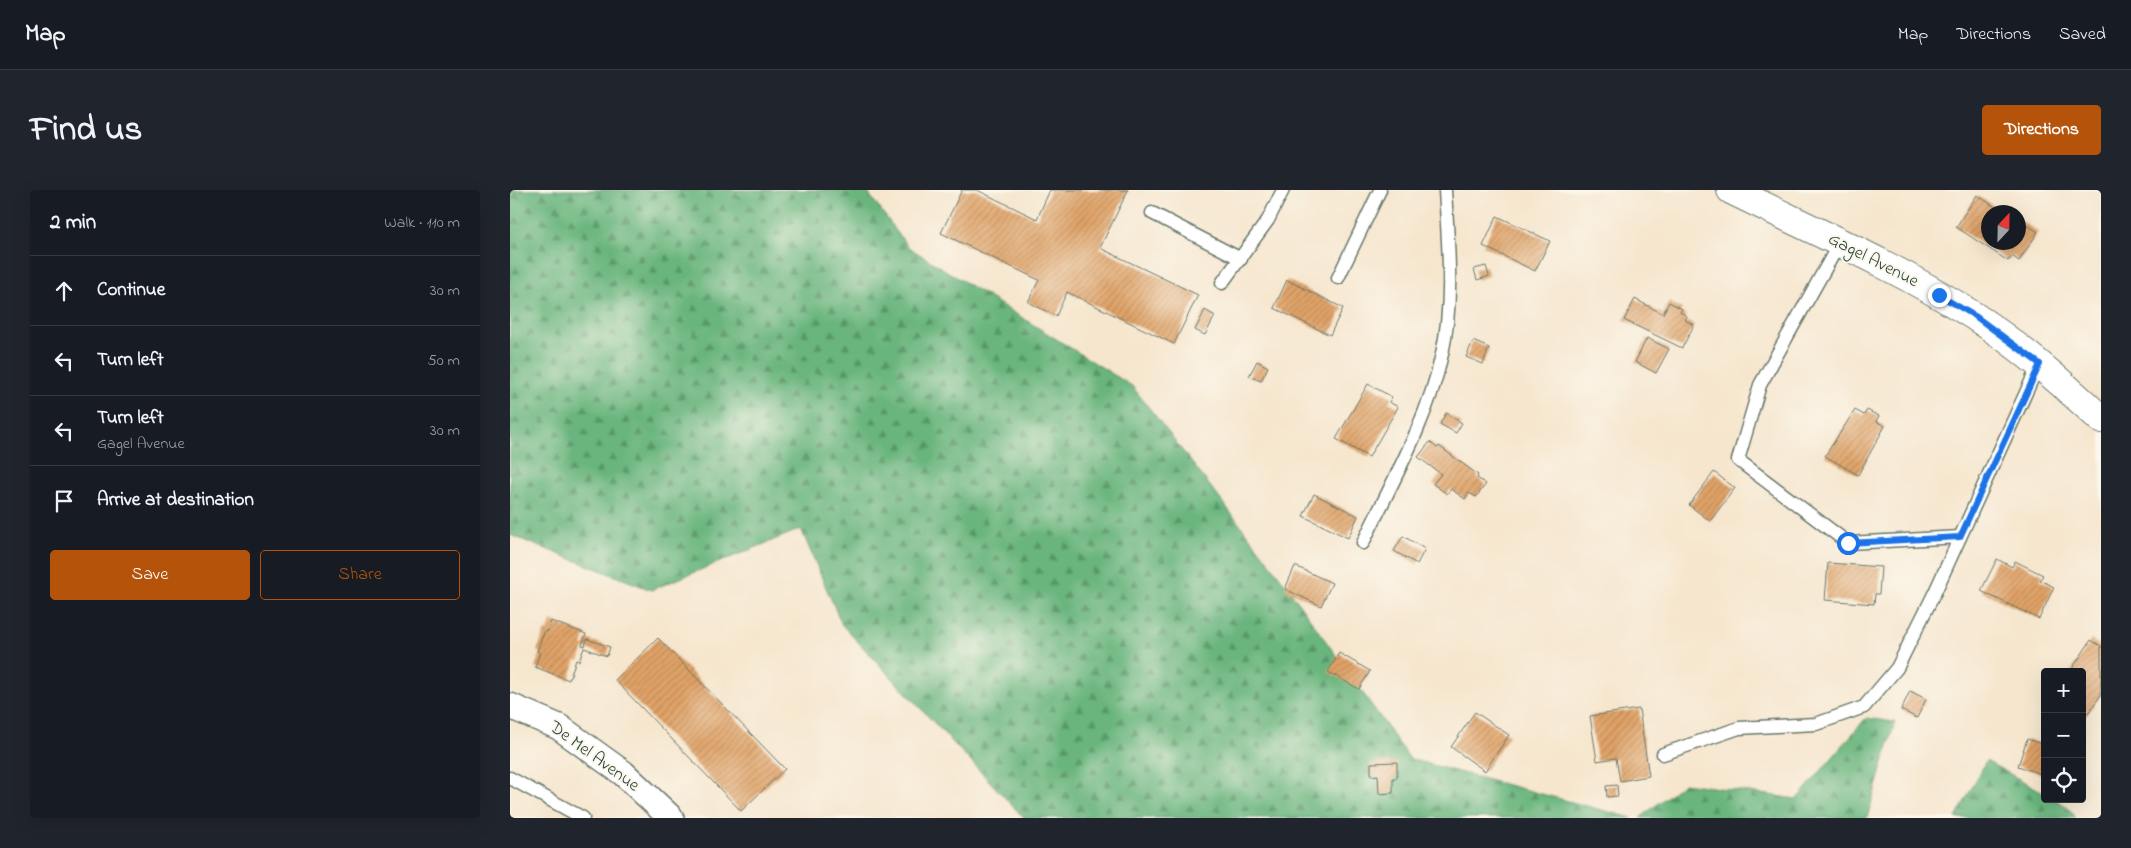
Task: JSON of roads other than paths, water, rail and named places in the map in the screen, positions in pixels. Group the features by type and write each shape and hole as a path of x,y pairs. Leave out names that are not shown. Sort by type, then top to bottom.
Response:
{"street":[{"name":"Gagel Avenue","path":"1731,190 1953,304 2040,364 2101,419"},
{"name":"De Mel Avenue","path":"510,706 559,727 623,773 671,818"}],"lane":[{"path":"1222,283 1242,259 1268,220 1283,190"},
{"path":"1338,278 1380,190"},
{"path":"1363,543 1423,417 1442,353 1450,290 1445,190"},
{"path":"1152,213 1242,259"},
{"path":"1839,244 1760,386 1738,460 1848,543 1960,537"},
{"path":"1663,754 1739,728 1816,724 1864,707 1897,668 2040,364"},
{"path":"510,778 582,818"}]}
